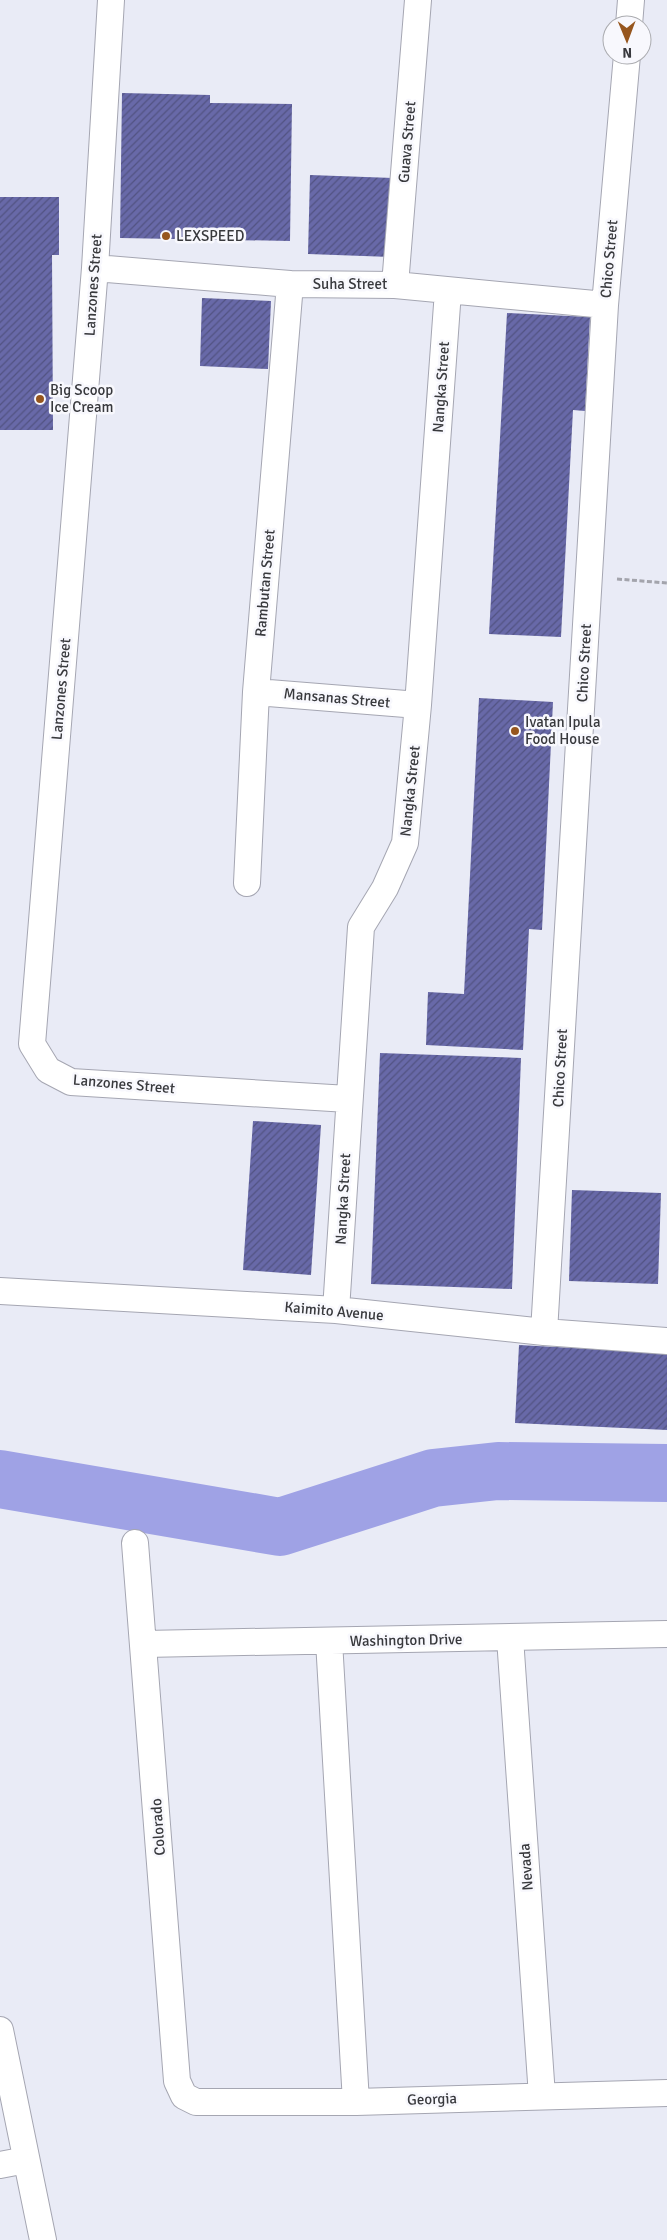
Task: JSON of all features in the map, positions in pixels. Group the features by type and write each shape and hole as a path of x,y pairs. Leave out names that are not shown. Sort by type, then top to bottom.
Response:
{"street":[{"name":"Lanzones Street","path":"111,0 95,268 32,1044 48,1070 71,1082 348,1099"},
{"name":"Guava Street","path":"395,285 418,0"},
{"path":"630,15 631,0"},
{"name":"Chico Street","path":"544,1332 606,305 626,65"},
{"name":"Suha Street","path":"95,268 290,284 395,285 606,305"},
{"name":"Rambutan Street","path":"247,883 256,692 290,284"},
{"name":"Nangka Street","path":"336,1310 348,1099 361,927 385,888 405,843 418,705 448,291"},
{"name":"Mansanas Street","path":"256,692 418,705"},
{"name":"Kaimito Avenue","path":"0,1291 336,1310 544,1332 667,1341"},
{"name":"Colorado","path":"135,1543 177,2081 184,2096 196,2102"},
{"name":"Washington Drive","path":"144,1644 667,1634"},
{"name":"Nevada","path":"510,1638 542,2096"},
{"path":"329,1641 356,2102"},
{"path":"0,2030 43,2240"},
{"name":"Georgia","path":"196,2102 356,2102 667,2092"},
{"path":"0,2165 26,2160"}],"path":[{"path":"589,576 667,583"}],"building":[{"path":"122,93 210,95 210,103 292,104 290,241 120,238"},
{"path":"310,175 393,178 391,257 308,254"},
{"path":"0,197 59,197 59,255 52,255 53,430 0,430"},
{"path":"202,298 271,301 268,369 200,366"},
{"path":"507,313 590,317 585,411 573,410 561,637 489,634"},
{"path":"479,698 553,702 542,930 529,929 523,1050 426,1045 428,992 464,994"},
{"path":"380,1053 521,1058 512,1289 371,1284"},
{"path":"253,1121 321,1125 311,1275 243,1270"},
{"path":"572,1190 661,1193 658,1284 569,1281"},
{"path":"519,1345 667,1353 667,1430 515,1423"}],"waterway":[{"path":"0,1479 280,1527 433,1478 498,1471 667,1473"}],"place":[{"name":"LEXSPEED","path":"166,236"},
{"name":"Big Scoop Ice Cream","path":"40,399"},
{"name":"Ivatan Ipula Food House","path":"515,731"}]}
